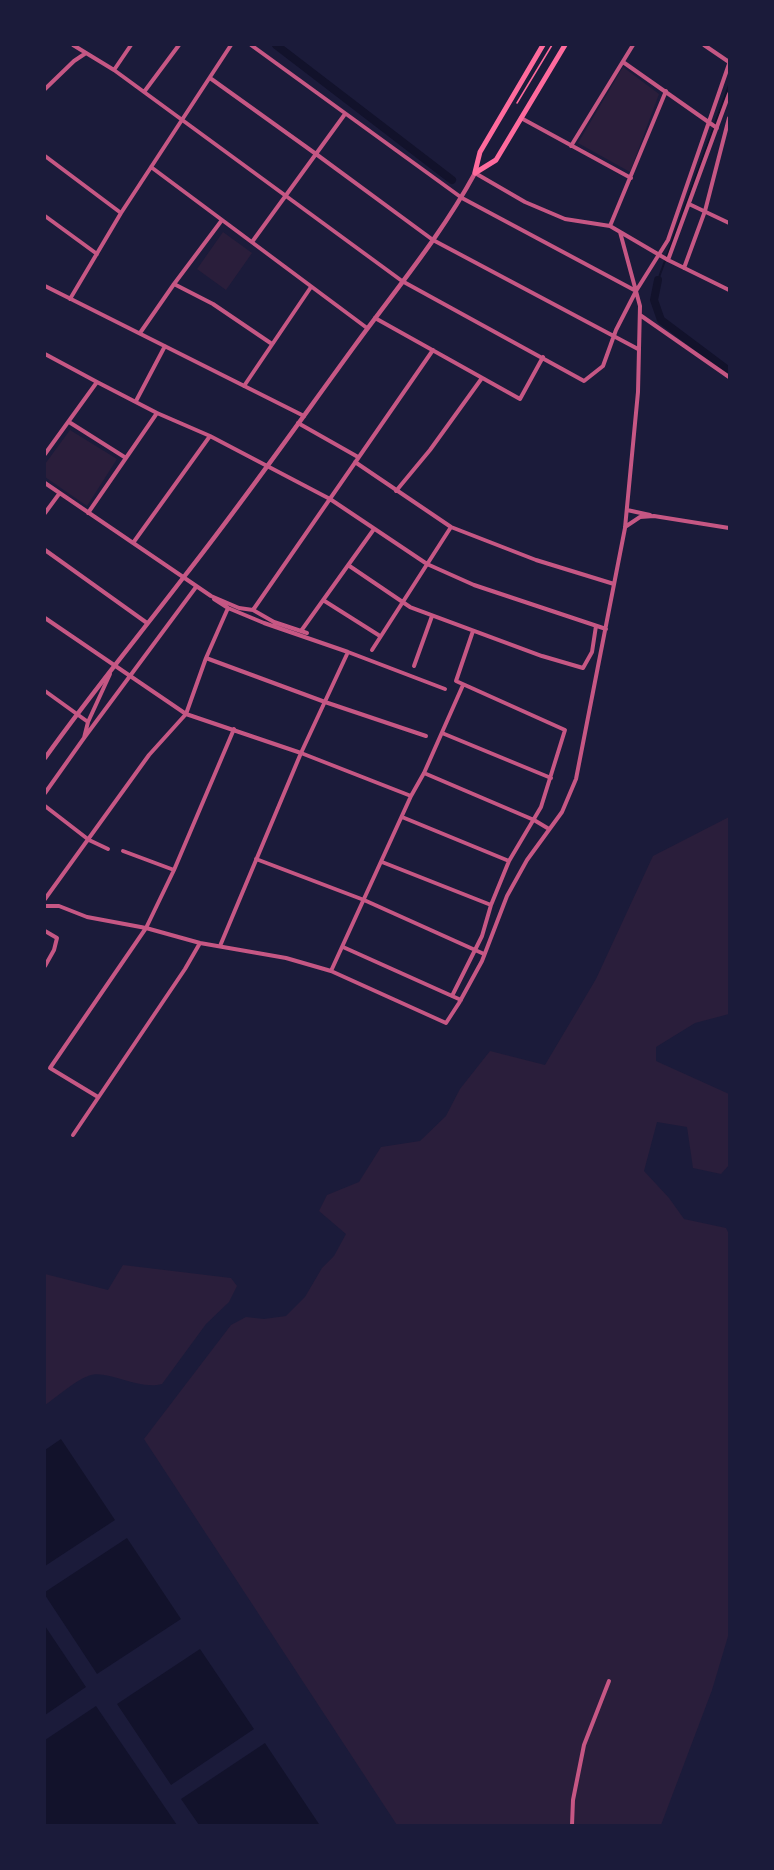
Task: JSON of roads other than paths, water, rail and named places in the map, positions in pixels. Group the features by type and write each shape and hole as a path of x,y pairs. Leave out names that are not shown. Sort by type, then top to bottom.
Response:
{"main road":[{"path":"475,173 480,152 543,45"},
{"path":"475,173 496,160 565,45"}],"street":[{"path":"73,45 114,70 181,118 402,281 584,381 603,366 636,291 668,240 729,63 704,45"},
{"path":"114,70 131,45"},
{"path":"144,92 179,45"},
{"path":"70,299 181,118 231,45"},
{"path":"251,45 462,198 636,291"},
{"path":"571,146 633,45"},
{"path":"46,86 86,53"},
{"path":"623,62 717,128"},
{"path":"210,78 316,153 432,240 638,349"},
{"path":"610,226 666,92"},
{"path":"668,260 729,94"},
{"path":"252,242 345,114"},
{"path":"521,118 631,178"},
{"path":"684,267 705,211 729,118"},
{"path":"45,156 121,213"},
{"path":"151,167 367,328"},
{"path":"45,759 77,713 183,579 304,416 462,198 475,173 525,202 565,219 610,226 668,260 729,290"},
{"path":"689,203 729,223"},
{"path":"45,216 97,254"},
{"path":"140,333 222,220"},
{"path":"45,906 59,906 87,917 146,928 200,943 264,953 331,971 446,1023 461,1000 484,954 507,896 527,860 562,812 576,779 627,510 638,392 640,315 620,232"},
{"path":"174,284 213,303 272,344"},
{"path":"45,286 304,416"},
{"path":"243,386 311,287"},
{"path":"640,315 729,377"},
{"path":"375,318 520,399 543,357"},
{"path":"136,401 165,346"},
{"path":"253,610 433,350"},
{"path":"45,354 330,499 427,564 474,585 606,629"},
{"path":"396,490 430,450 482,378"},
{"path":"45,454 97,382"},
{"path":"88,513 157,413"},
{"path":"69,422 126,458"},
{"path":"298,423 358,457"},
{"path":"133,543 210,436"},
{"path":"355,462 451,527 536,560 614,584"},
{"path":"45,483 211,596 239,608 253,610 274,622 307,633"},
{"path":"45,513 59,494"},
{"path":"627,510 729,528"},
{"path":"624,528 640,518 654,516"},
{"path":"372,650 451,527"},
{"path":"301,631 374,529"},
{"path":"45,550 147,623"},
{"path":"348,565 402,603 473,631 583,668 592,652 596,626"},
{"path":"45,793 196,586"},
{"path":"211,596 228,608 445,689"},
{"path":"323,600 380,636"},
{"path":"45,899 149,755 186,714 206,658 228,608"},
{"path":"414,666 432,616"},
{"path":"45,618 186,714 301,753 411,796"},
{"path":"452,996 482,936 491,905 509,861 534,820 551,778 565,730 456,681 473,631"},
{"path":"220,946 301,753 348,652"},
{"path":"206,658 426,736"},
{"path":"84,738 88,722 114,665"},
{"path":"331,971 463,685"},
{"path":"45,690 88,722"},
{"path":"98,1096 50,1068 146,928 174,870 234,729"},
{"path":"442,733 551,778"},
{"path":"424,773 534,820 549,829"},
{"path":"45,806 89,840 108,849"},
{"path":"402,817 509,861"},
{"path":"123,851 174,870"},
{"path":"256,859 364,900 484,954"},
{"path":"382,862 491,905"},
{"path":"45,931 57,938 54,950 45,966"},
{"path":"73,1135 185,969 200,943"},
{"path":"343,947 461,1000"},
{"path":"572,1825 573,1800 584,1745 609,1681"}],"waterway":[{"path":"276,45 452,180"},
{"path":"658,280 729,85"},
{"path":"658,280 654,300 661,320 729,371"}]}
